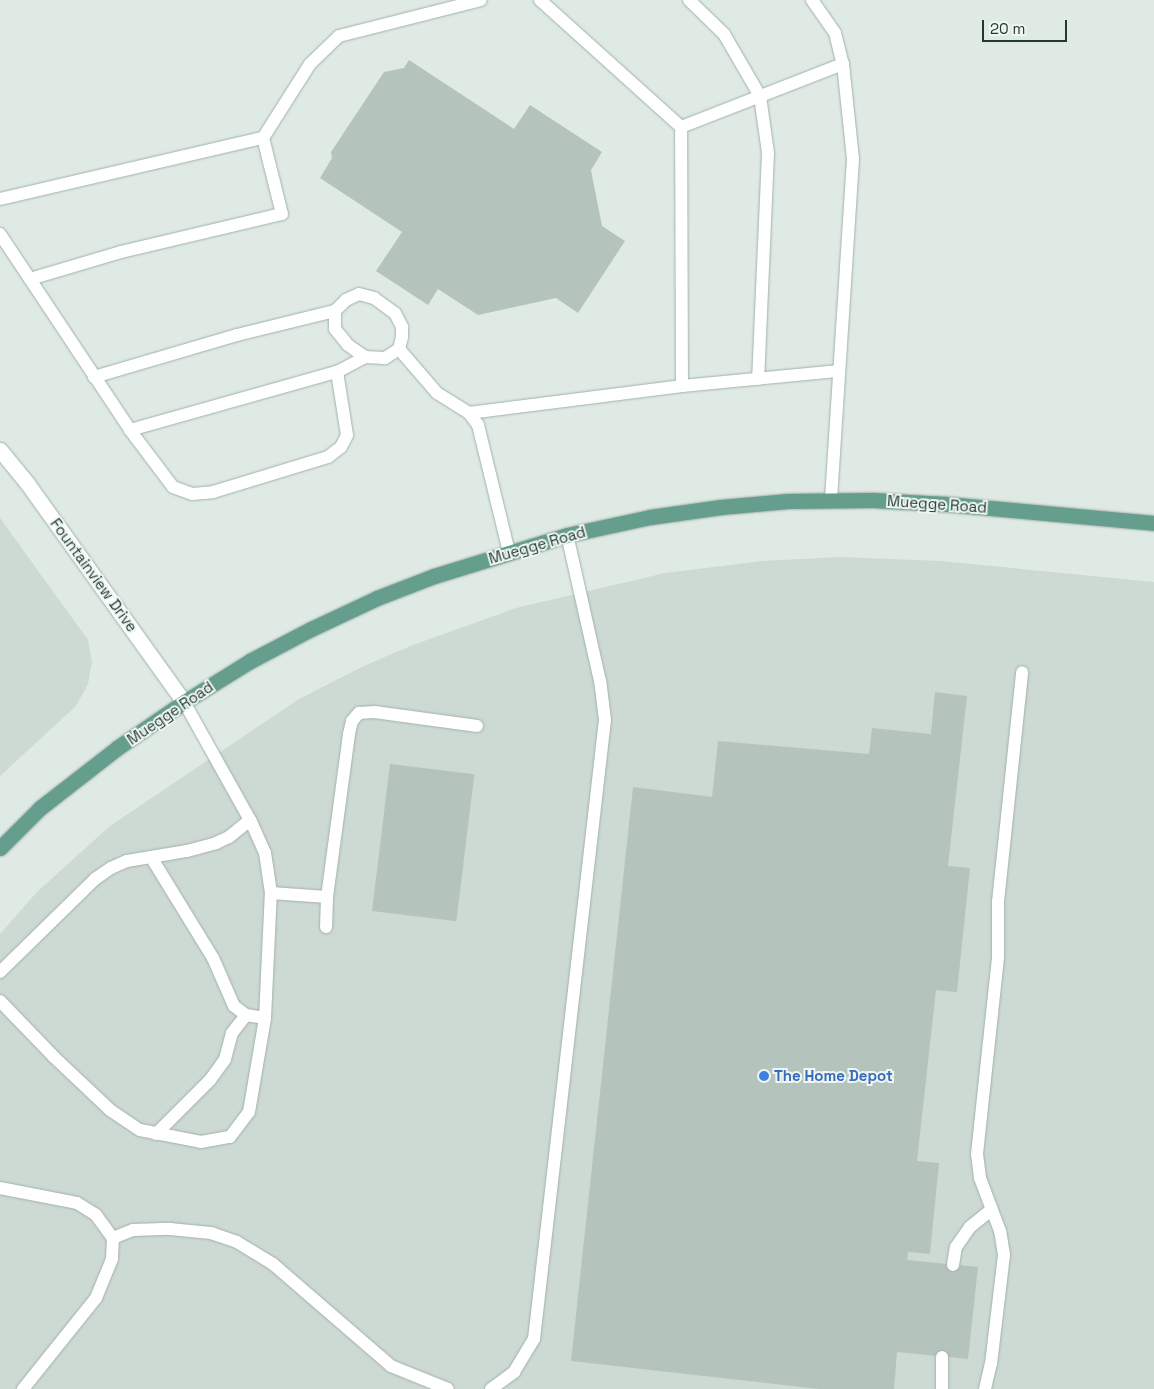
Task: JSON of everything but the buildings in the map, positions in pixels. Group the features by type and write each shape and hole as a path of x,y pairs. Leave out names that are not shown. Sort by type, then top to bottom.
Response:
{"main road":[{"name":"Muegge Road","path":"0,848 40,808 117,748 184,702 250,661 377,598 434,576 567,535 650,517 712,508 788,501 873,500 946,504 1154,523"}],"street":[{"name":"Fountainview Drive","path":"0,450 39,499 184,702"}],"lane":[{"path":"0,199 263,138 310,64 339,36 481,0"},
{"path":"540,0 681,127 682,386"},
{"path":"690,0 724,34 760,96 768,153 758,379"},
{"path":"812,0 835,33 843,64 853,158 831,501"},
{"path":"681,127 843,64"},
{"path":"30,279 121,252 282,214 263,138"},
{"path":"0,234 130,430 173,487 192,494 213,492 328,457 341,447 347,435 337,372"},
{"path":"94,377 237,335 335,311 346,300 359,294 374,298 395,313 402,327 399,349 385,358 365,357 337,372 130,430"},
{"path":"335,311 335,329 348,345 365,357"},
{"path":"399,349 437,393 469,413 478,425 508,552"},
{"path":"469,413 682,386 839,370"},
{"path":"491,1389 514,1372 534,1339 605,720 600,681 567,535"},
{"path":"985,1389 991,1364 1004,1255 1000,1232 980,1178 977,1154 998,958 998,902 1022,672"},
{"path":"0,1001 54,1057 110,1110 140,1130 200,1142 230,1138 249,1112 265,1018 271,893 265,854 250,820 184,702"},
{"path":"326,927 327,897 352,721 359,713 365,712 477,726"},
{"path":"0,972 95,879 127,861 216,843 229,837 250,820"},
{"path":"151,857 213,958 234,1006 246,1015 265,1018"},
{"path":"271,893 327,897"},
{"path":"156,1134 210,1080 225,1059 232,1033 246,1015"},
{"path":"0,1188 77,1203 96,1215 113,1238 112,1259 96,1298 23,1389"},
{"path":"953,1265 956,1247 970,1227 992,1209"},
{"path":"113,1238 133,1230 170,1229 210,1233 237,1242 273,1264 390,1366 448,1389"},
{"path":"942,1357 942,1389"}],"shaded area":[{"path":"0,518 88,640 92,662 88,684 76,706 0,776"},
{"path":"839,557 941,561 1154,582 1154,1389 0,1389 0,934 37,892 110,826 299,699 366,665 413,645 516,608 665,573 762,561"}],"place":[{"name":"The Home Depot","path":"764,1076"}]}
